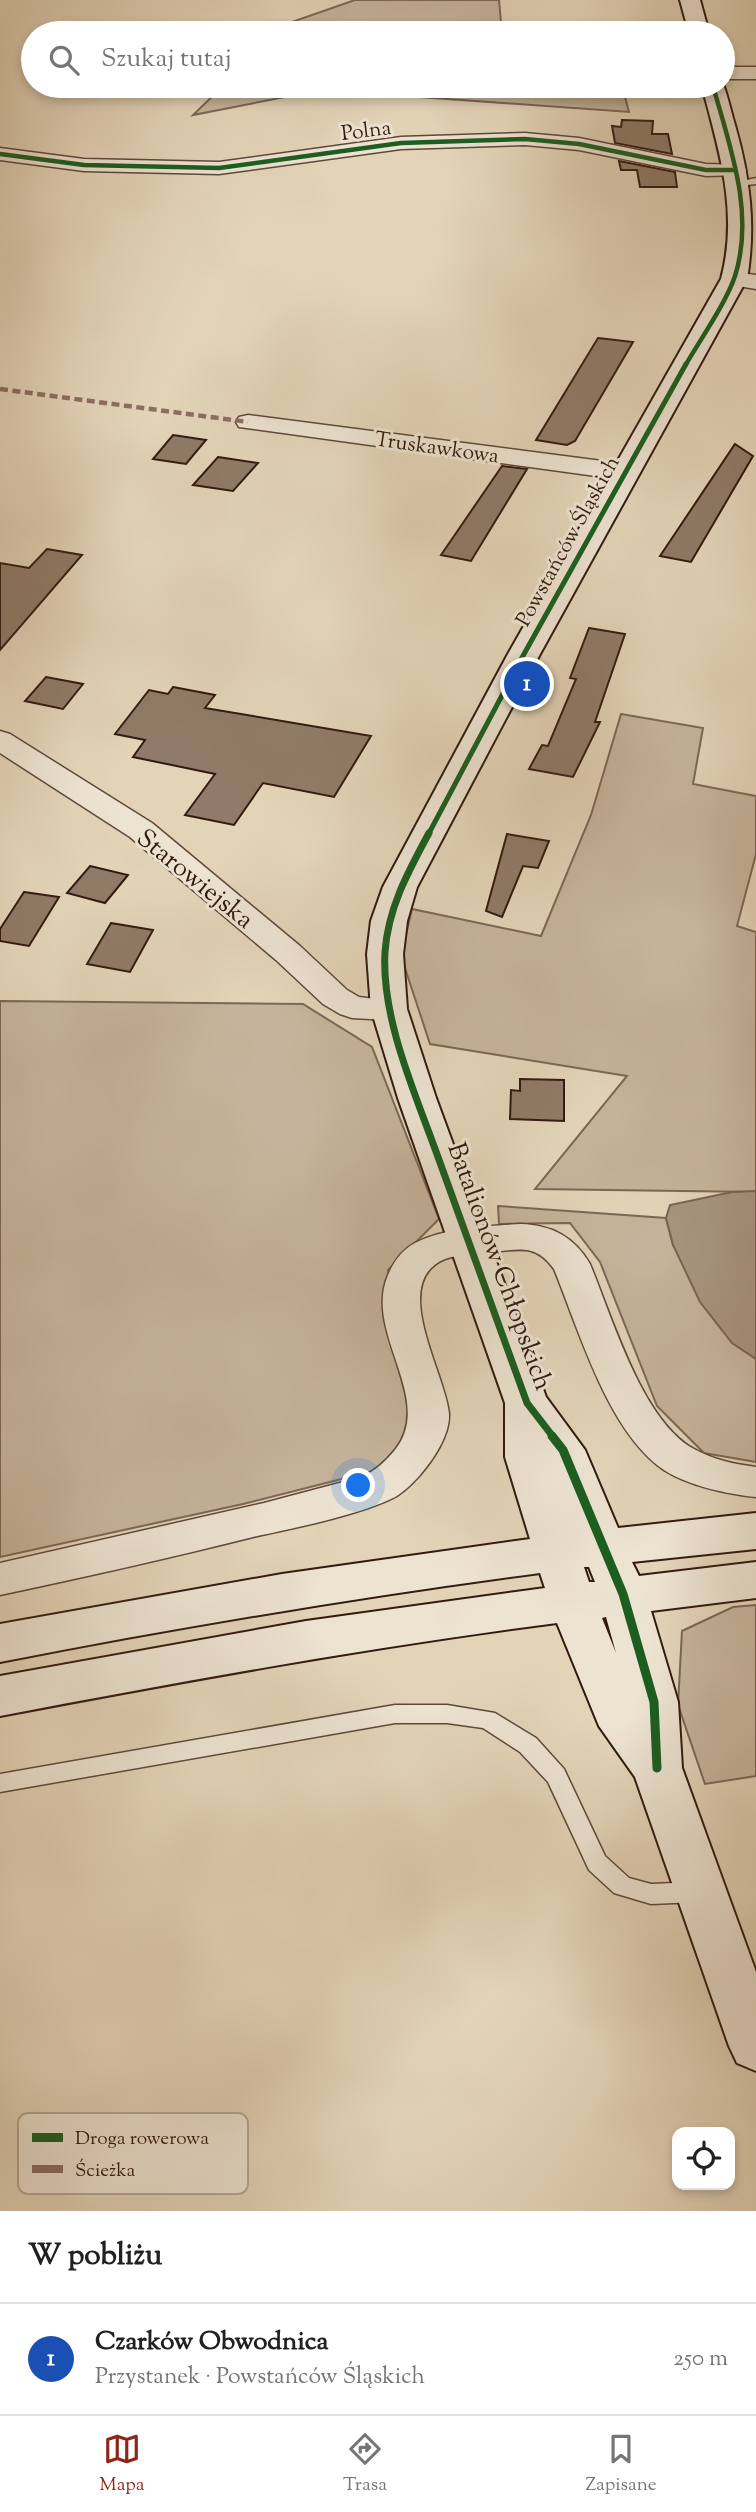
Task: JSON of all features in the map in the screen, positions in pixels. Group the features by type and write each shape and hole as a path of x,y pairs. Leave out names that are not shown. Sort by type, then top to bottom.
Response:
{"street":[{"path":"690,0 696,21"},
{"path":"735,73 756,73"},
{"name":"Powstańców Śląskich","path":"389,1009 385,954 389,921 400,887 625,472 703,339 745,280 743,178 717,98"},
{"name":"Polna","path":"0,154 84,165 219,168 401,143 525,139 579,144 743,178"},
{"name":"Truskawkowa","path":"248,422 625,472"},
{"name":"Starowiejska","path":"0,740 141,830 288,953 335,997 352,1007 389,1009"},
{"name":"Batalionów Chłopskich","path":"389,1009 417,1098 527,1403 563,1450 623,1594 654,1702 657,1768"},
{"path":"0,1579 298,1511 380,1487 410,1461 422,1440 429,1416 405,1323 400,1286 406,1267 440,1247 470,1242 520,1236 545,1238 561,1250 571,1264 621,1385 639,1421 678,1459 726,1479 756,1482"},
{"name":"Batalionów Chłopskich","path":"527,1403 527,1457 572,1601 616,1712 657,1768 756,2046"},
{"path":"0,1643 333,1584 605,1547 756,1531"},
{"path":"0,1696 306,1640 623,1594 756,1580"}],"lane":[{"path":"0,1783 395,1714 447,1714 487,1719 528,1745 556,1776 597,1863 622,1886 651,1894 701,1892"}],"shaded area":[{"path":"355,0 499,0 501,21 295,21"},
{"path":"211,98 280,98 193,115"},
{"path":"433,98 625,98 629,112"},
{"path":"621,714 703,728 693,784 756,796 756,854 737,926 756,932 756,1192 535,1189 627,1076 430,1044 401,956 412,909 541,936 591,815"},
{"path":"0,1001 303,1004 372,1047 439,1219 388,1270 409,1418 405,1442 385,1468 243,1504 0,1557"},
{"path":"756,1191 756,1359 732,1343 700,1302 673,1245 666,1218 670,1205 732,1192"},
{"path":"498,1206 666,1218 673,1245 756,1357 756,1462 704,1453 657,1406 600,1262 570,1223 499,1224"},
{"path":"756,1605 756,1776 705,1784 678,1705 682,1631 733,1607"}],"building":[{"path":"622,120 653,121 652,134 668,134 672,154 615,143 612,126 621,127"},
{"path":"619,161 675,172 677,187 640,187 637,170 621,170"},
{"path":"598,338 633,342 575,441 567,445 536,440"},
{"path":"173,435 206,440 186,464 153,459"},
{"path":"735,444 753,456 691,562 660,556"},
{"path":"218,457 258,463 233,491 193,485"},
{"path":"502,466 527,469 471,561 441,555"},
{"path":"47,549 82,555 0,650 0,563 29,568"},
{"path":"589,628 625,634 595,722 600,722 573,777 529,769 542,745 548,746 576,679 570,678"},
{"path":"46,677 83,684 63,709 25,701"},
{"path":"173,687 215,695 205,708 371,736 334,797 263,783 234,825 185,815 215,774 133,757 145,740 115,734 149,690 168,694"},
{"path":"507,834 549,841 538,868 523,866 502,917 486,911"},
{"path":"90,866 128,875 105,903 67,893"},
{"path":"24,892 59,897 29,946 0,941 0,929"},
{"path":"111,923 153,930 130,972 87,964"},
{"path":"520,1079 564,1080 564,1121 510,1119 511,1090 520,1091"}],"marked path":[{"path":"0,389 248,422"}],"cycle path":[{"path":"657,1768 654,1702 623,1594 563,1450 527,1403 417,1098 389,1009 385,954 389,921 400,887 524,654 734,279 740,255 741,207 738,182 716,98"},
{"path":"0,154 84,165 219,168 401,143 525,139 579,144 706,170 735,170"}],"place":[{"name":"Czarków Obwodnica","path":"527,684"}]}
